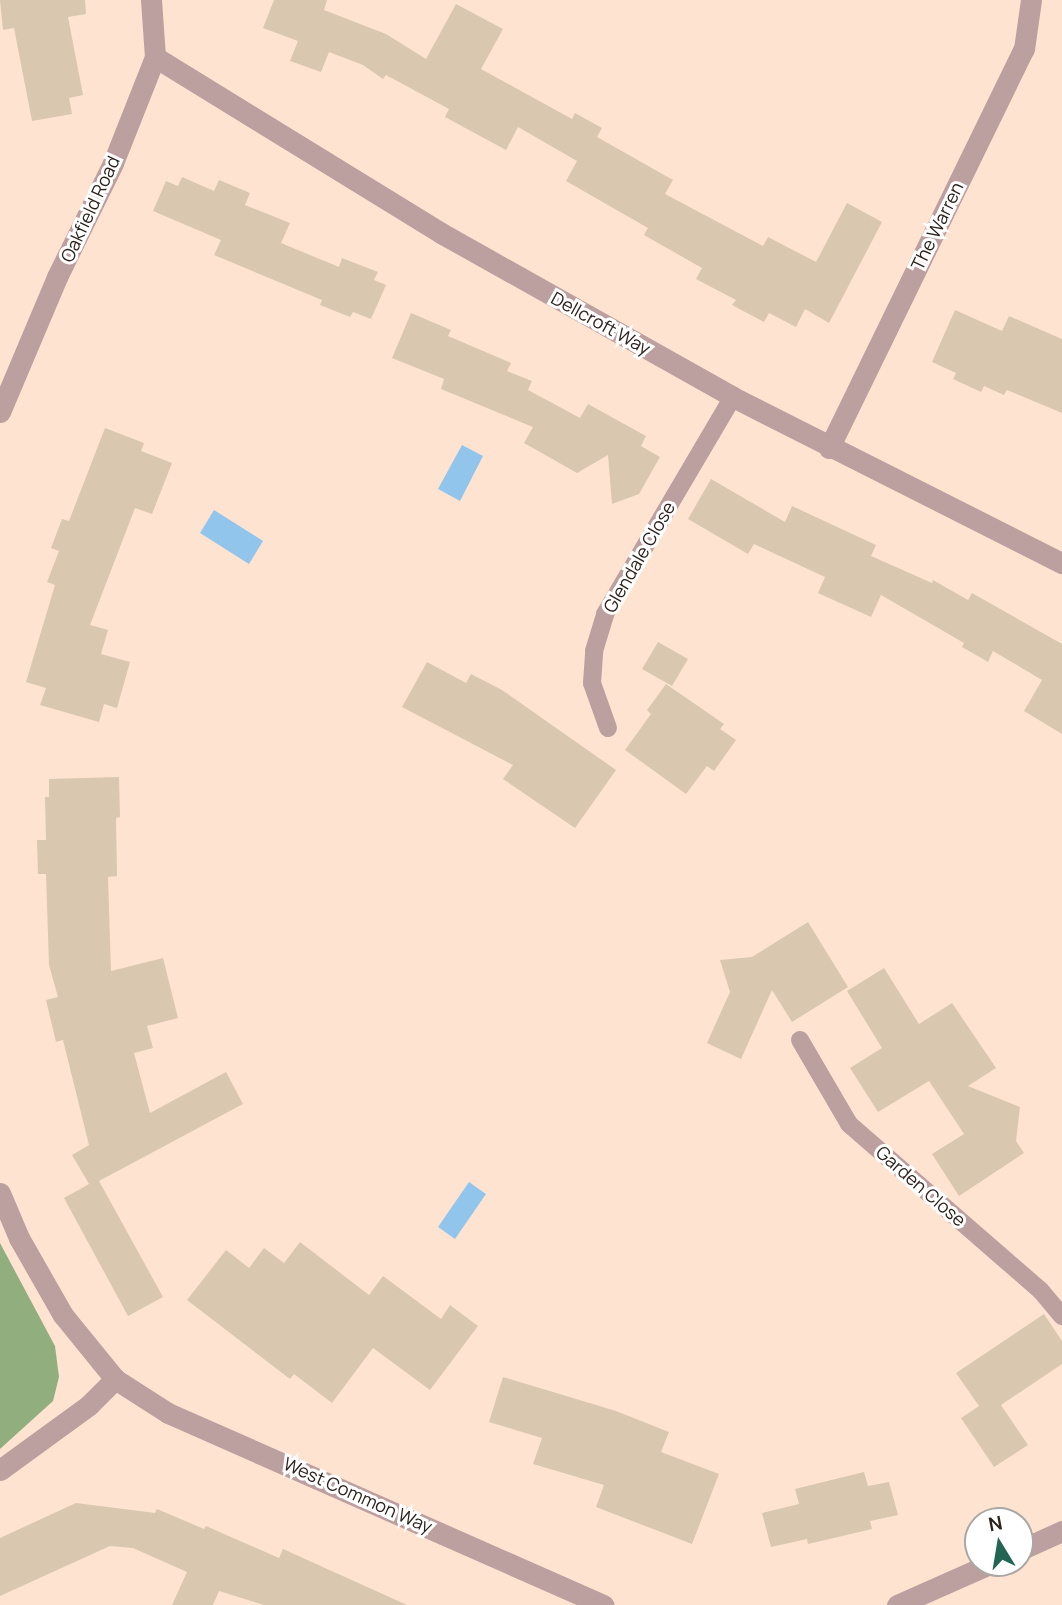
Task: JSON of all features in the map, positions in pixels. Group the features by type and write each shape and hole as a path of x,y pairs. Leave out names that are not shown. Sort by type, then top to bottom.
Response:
{"street":[{"name":"Oakfield Road","path":"0,412 57,276 113,163 155,57 151,0"},
{"name":"The Warren","path":"829,448 1024,49 1031,0"},
{"name":"Dellcroft Way","path":"155,57 441,233 733,397 829,448 1062,563"},
{"path":"0,1193 19,1238 63,1315 115,1379 89,1405 0,1470"},
{"name":"West Common Way","path":"115,1379 168,1413 604,1605"},
{"path":"1034,1544 1062,1531"},
{"path":"900,1605 964,1576"}],"lane":[{"name":"Glendale Close","path":"608,728 592,684 594,651 605,614 733,397"},
{"name":"Garden Close","path":"800,1040 849,1124 1041,1291 1062,1316"}],"green space":[{"path":"0,1243 55,1346 59,1377 53,1401 0,1449"}],"water":[{"path":"462,445 483,456 460,501 438,489"},
{"path":"214,510 263,541 249,564 200,533"},
{"path":"469,1182 486,1194 455,1239 438,1227"}],"building":[{"path":"0,0 85,0 86,14 68,17 83,95 69,98 72,114 32,121 14,28 3,30"},
{"path":"274,0 327,0 324,10 386,34 426,59 456,4 503,29 481,69 572,119 575,113 602,128 597,137 673,180 665,194 763,246 768,237 816,262 847,203 882,222 829,323 805,309 796,327 769,313 764,322 732,305 736,300 696,279 702,268 644,235 648,228 566,181 577,161 518,127 506,150 445,117 449,109 386,75 383,79 363,65 329,52 321,72 290,61 298,41 263,28"},
{"path":"182,177 214,191 219,180 250,193 245,205 290,223 281,243 339,267 342,258 378,272 374,280 386,285 371,319 353,312 350,317 320,305 322,300 214,255 221,240 153,211 166,181 178,186"},
{"path":"955,310 1002,331 1009,316 1062,339 1062,413 1007,390 1004,395 984,386 981,392 953,379 956,373 932,362"},
{"path":"411,313 451,330 448,336 511,363 507,371 532,381 528,390 580,418 588,404 646,436 641,446 660,457 639,494 612,504 608,455 577,473 524,443 533,427 441,389 444,379 392,358"},
{"path":"105,428 144,443 141,451 172,463 152,514 135,508 90,625 108,630 101,654 130,662 117,708 104,704 99,722 40,705 46,688 26,682 55,585 47,582 59,551 51,548 62,519 69,521"},
{"path":"711,479 785,522 792,506 876,545 871,556 932,583 933,580 968,600 972,593 1062,644 1062,734 1024,711 1042,680 993,651 988,662 962,647 964,643 881,595 871,617 818,593 825,577 754,544 748,554 688,519"},
{"path":"658,642 688,659 672,686 642,669"},
{"path":"427,662 466,683 471,674 502,690 616,770 575,828 503,779 513,765 402,707"},
{"path":"666,684 724,724 720,729 736,740 714,771 707,766 686,794 625,750 651,714 647,710"},
{"path":"119,777 120,817 116,818 117,876 108,877 111,971 163,958 178,1018 147,1026 153,1048 134,1053 150,1113 226,1072 243,1104 99,1181 163,1297 128,1316 64,1198 89,1184 72,1155 89,1145 63,1040 56,1042 46,1000 58,997 49,965 46,874 38,874 37,840 46,840 45,797 49,797 49,779"},
{"path":"808,922 848,987 792,1022 772,990 741,1059 707,1043 730,992 720,960 752,957"},
{"path":"884,968 919,1024 952,1003 996,1068 968,1086 1020,1107 1016,1141 1024,1153 959,1196 932,1154 964,1134 929,1081 878,1112 850,1068 882,1048 847,991"},
{"path":"300,1242 369,1295 383,1276 441,1319 450,1305 478,1326 430,1390 373,1348 332,1403 294,1374 290,1379 187,1300 226,1250 249,1268 264,1248 284,1263"},
{"path":"1044,1314 1062,1341 1062,1364 1001,1405 1028,1445 994,1467 961,1418 979,1406 956,1373"},
{"path":"503,1377 616,1411 669,1432 661,1452 719,1474 692,1544 596,1507 604,1485 533,1464 542,1438 489,1422"},
{"path":"864,1472 868,1486 889,1482 898,1515 870,1521 872,1529 808,1544 807,1539 771,1547 762,1513 799,1504 795,1489"},
{"path":"76,1503 155,1513 157,1509 204,1529 206,1526 279,1558 283,1549 407,1605 264,1605 219,1591 213,1605 172,1605 187,1572 133,1548 110,1546 0,1596 0,1538"}]}
